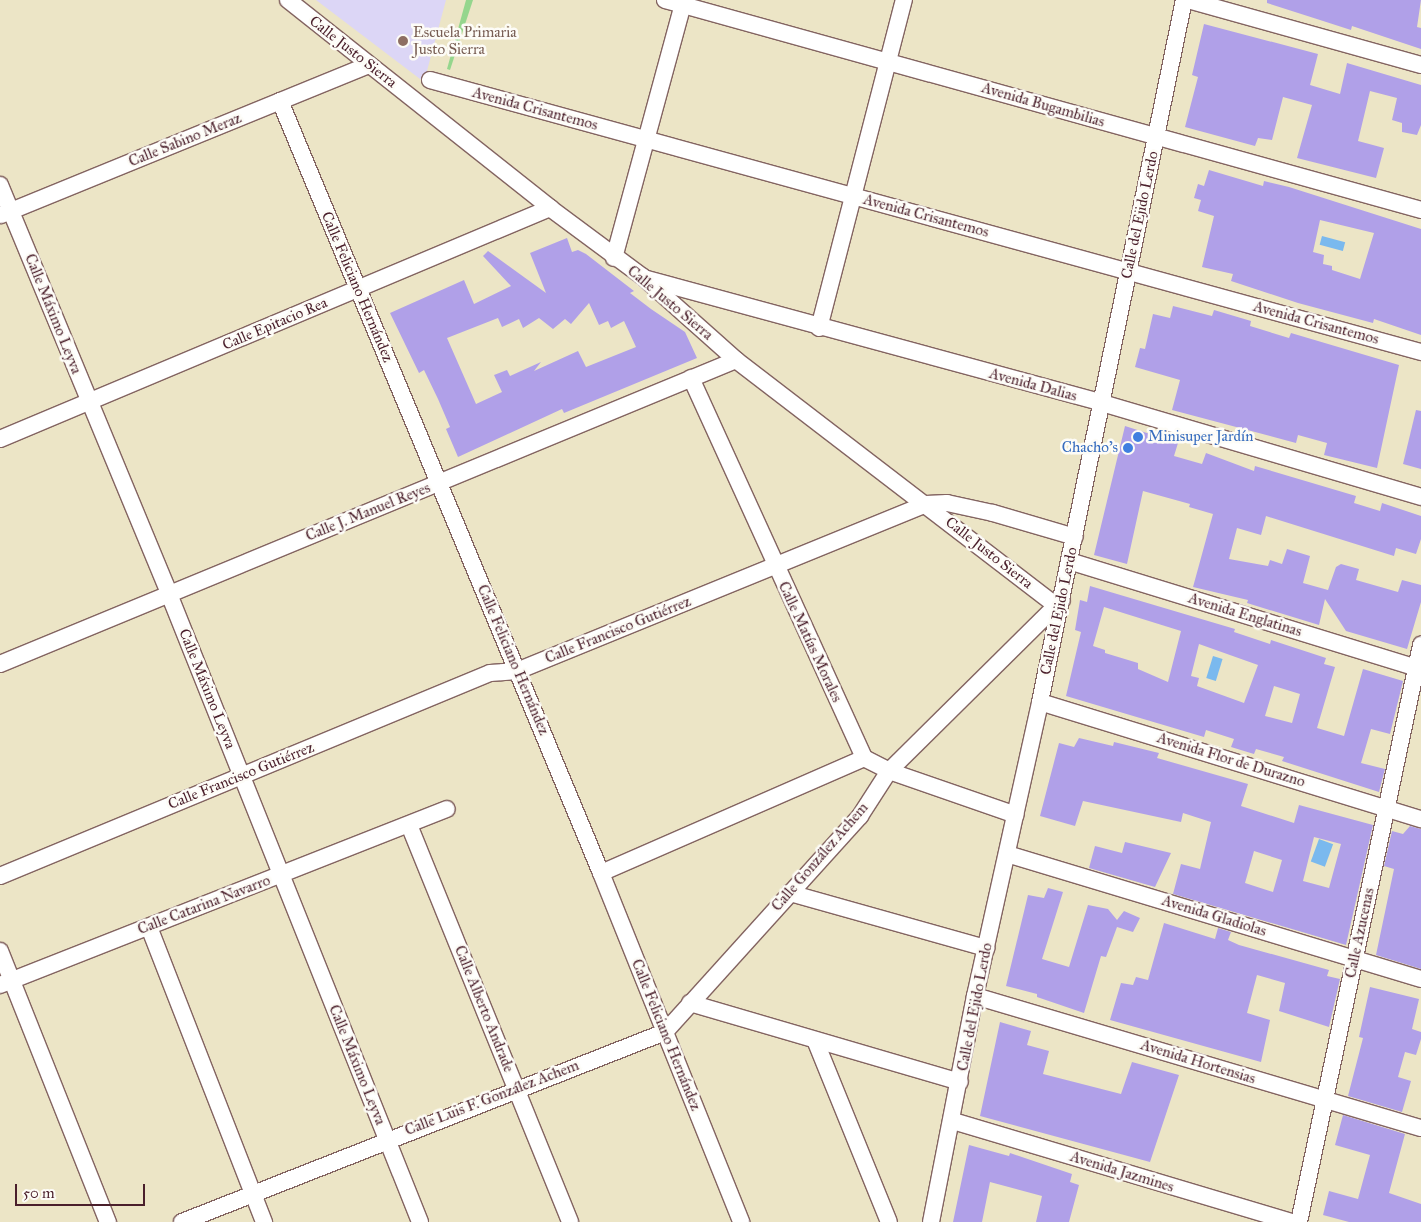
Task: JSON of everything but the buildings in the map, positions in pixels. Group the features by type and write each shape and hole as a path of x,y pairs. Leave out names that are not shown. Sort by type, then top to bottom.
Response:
{"street":[{"name":"Calle Justo Sierra","path":"288,0 614,258 643,277 736,360 1058,602"},
{"name":"Avenida Bugambilias","path":"665,0 683,2 888,62 1421,210"},
{"path":"820,328 904,0"},
{"name":"Calle del Ejido Lerdo","path":"931,1222 953,1121 975,996 1040,702 1058,602 1069,561 1184,0"},
{"path":"1188,0 1421,65"},
{"path":"614,258 683,2"},
{"name":"Calle Sabino Meraz","path":"5,213 369,65"},
{"name":"Avenida Crisantemos","path":"430,80 1421,352"},
{"name":"Calle Feliciano Hernández","path":"280,101 601,873 741,1222"},
{"name":"Calle Máximo Leyva","path":"0,185 5,213 89,402 169,594 420,1222"},
{"name":"Calle Epitacio Rea","path":"0,439 550,208"},
{"name":"Avenida Dalias","path":"643,277 820,328 1102,403 1421,497"},
{"name":"Calle J. Manuel Reyes","path":"0,664 736,360"},
{"name":"Calle Matías Morales","path":"691,378 864,758"},
{"name":"Calle Francisco Gutiérrez","path":"0,876 490,673 517,670 926,504 947,503 993,513 1074,537"},
{"name":"Avenida Englatinas","path":"1069,561 1419,668"},
{"name":"Calle González Achem","path":"664,1032 860,816 889,770 1058,602"},
{"name":"Calle Azucenas","path":"1299,1222 1387,808 1419,668 1421,645"},
{"name":"Avenida Flor de Durazno","path":"1040,702 1421,819"},
{"path":"601,873 864,758 889,770 1016,815"},
{"name":"Calle Catarina Navarro","path":"6,983 447,810"},
{"name":"Calle Alberto Andrade","path":"409,825 570,1222"},
{"name":"Avenida Gladiolas","path":"1007,854 1421,979"},
{"path":"790,893 986,948"},
{"path":"149,927 264,1222"},
{"path":"0,951 6,983 108,1222"},
{"name":"Avenida Hortensias","path":"975,996 1421,1128"},
{"path":"690,1003 960,1082"},
{"name":"Calle Luis F. González Achem","path":"182,1222 516,1088 664,1032"},
{"path":"815,1040 888,1222"},
{"name":"Avenida Jazmines","path":"953,1121 1291,1222"}],"shaded area":[{"name":"Escuela Primaria Justo Sierra","path":"316,0 446,0 424,82"}],"green space":[{"path":"466,0 473,0 450,70 447,69"}],"water":[{"path":"1322,236 1345,242 1343,251 1320,245"},
{"path":"1213,656 1223,659 1216,681 1206,678"},
{"path":"1319,839 1333,844 1325,867 1311,862"}],"place":[{"name":"Escuela Primaria Justo Sierra","path":"403,41"},
{"name":"Minisuper Jardín","path":"1138,437"},
{"name":"Chacho's","path":"1128,448"}]}
